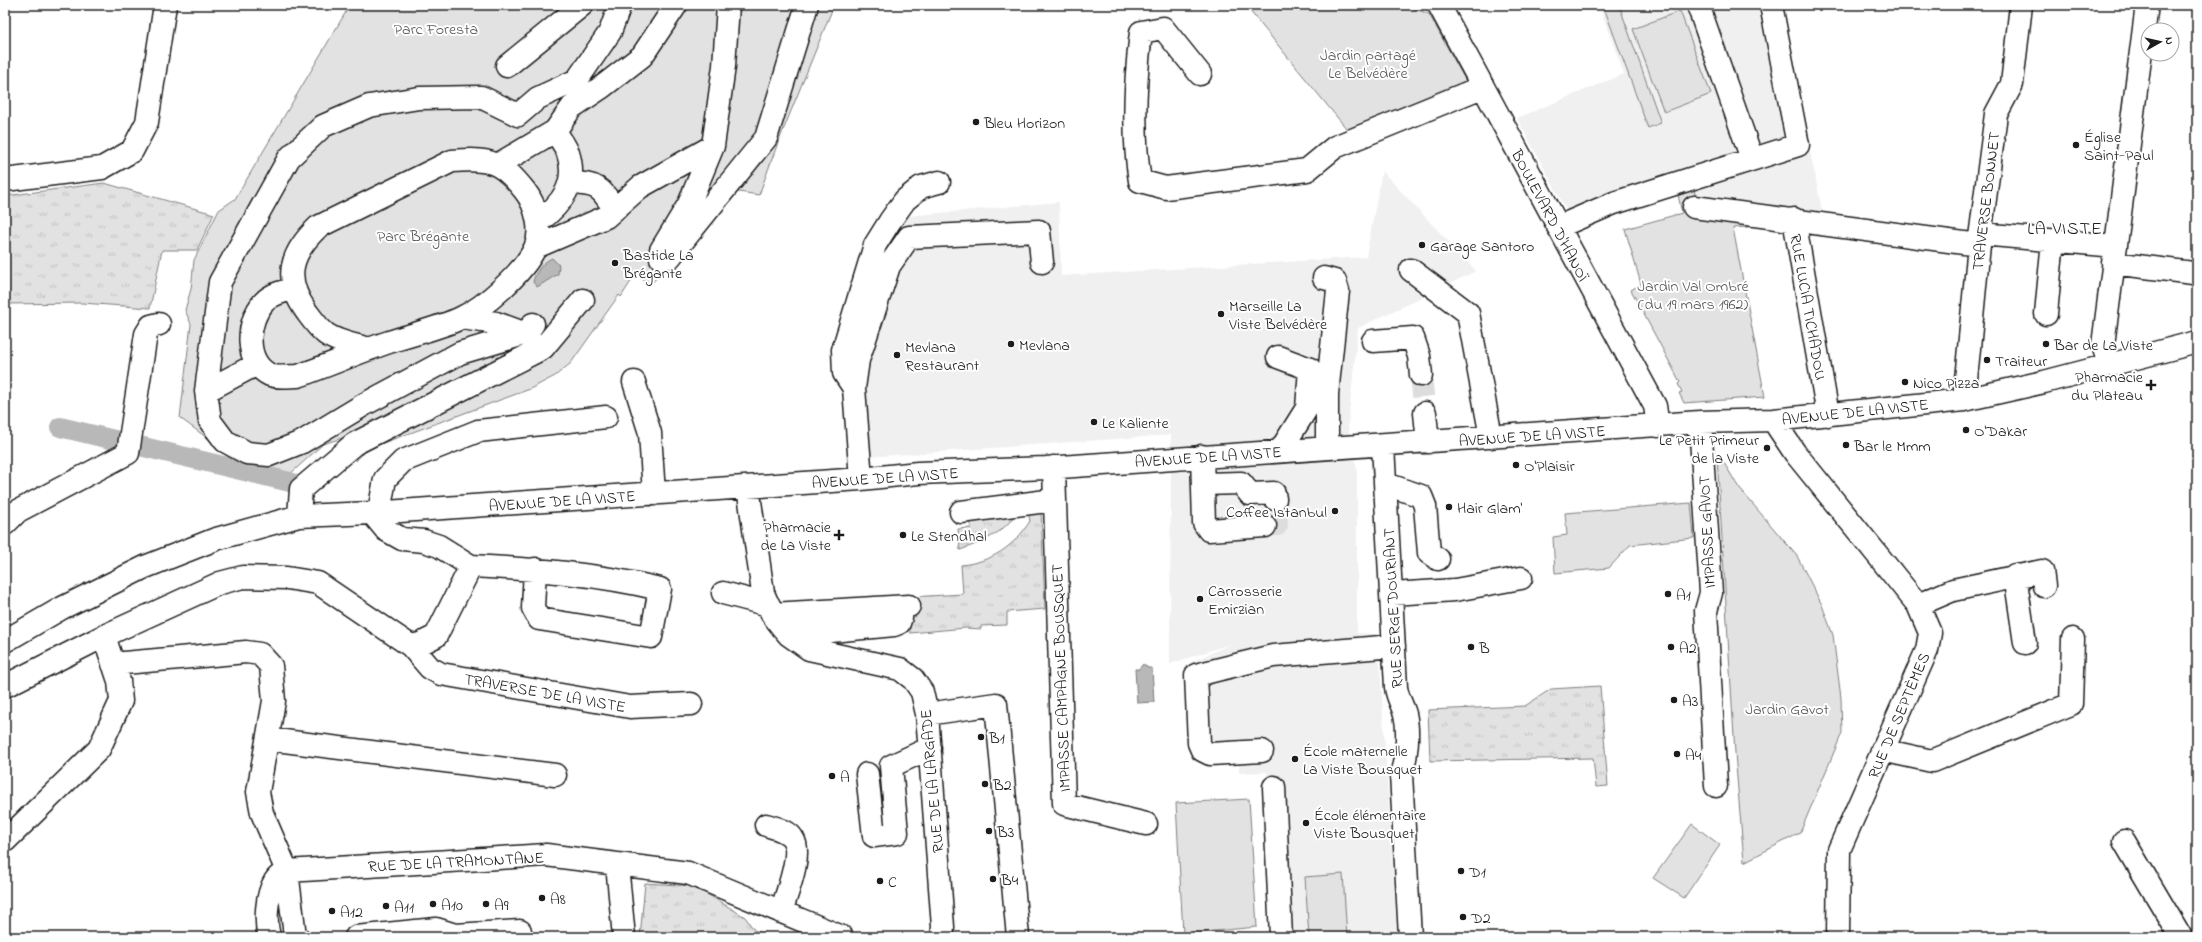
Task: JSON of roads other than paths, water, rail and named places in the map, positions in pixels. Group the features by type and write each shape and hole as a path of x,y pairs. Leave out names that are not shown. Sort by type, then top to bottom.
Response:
{"street":[{"path":"5,180 102,168 132,151 147,122 165,5"},
{"path":"507,66 582,5"},
{"path":"530,328 460,353 364,404 302,442 269,455 247,453 225,441 210,421 206,391 220,282 289,158 294,152 323,126 369,106 412,99 481,97 518,114 538,98 577,80 610,32 620,5"},
{"path":"498,164 555,131 572,107 602,87 642,56 676,5"},
{"path":"728,5 724,66 713,146 689,204 661,250 661,258 670,257 766,138 807,5"},
{"name":"BOULEVARD D'HANOÏ","path":"1439,5 1655,406 1658,426"},
{"path":"1698,5 1752,159"},
{"path":"1558,227 1614,203 1798,145 1771,5"},
{"name":"TRAVERSE BONNET","path":"1964,400 1980,239 1996,114 2012,84 2021,5"},
{"path":"2109,365 2103,345 2147,5"},
{"path":"1200,74 1163,28 1141,32 1137,62 1135,147 1140,181 1166,188 1307,170 1335,147 1482,86"},
{"path":"538,222 557,208 571,183 568,153 555,131"},
{"path":"536,247 606,217 640,187 713,146"},
{"path":"294,289 281,292 264,302 253,320 250,344 257,364 271,376 298,376 370,348 462,318 493,296 519,272 536,247 538,222 532,199 515,178 498,164 473,159 452,161 318,227 303,242 294,259 292,274 294,289 300,302 313,321 327,334 344,343 370,348"},
{"path":"854,388 844,373 842,350 876,245 890,221 905,200 921,187 939,182"},
{"path":"571,183 590,184 605,194 614,209"},
{"path":"1694,207 1794,219"},
{"name":"RUE LUCIA TICHADOU","path":"1828,415 1794,219 1980,239 2053,240 2197,272"},
{"path":"861,479 854,388 858,360 889,266 909,237 1039,231 1042,262"},
{"path":"2046,314 2053,240"},
{"path":"1411,270 1468,313 1491,438"},
{"path":"1324,278 1335,281 1338,291 1327,394 1327,448"},
{"path":"299,516 301,489 354,444 543,348 583,300"},
{"path":"462,318 530,328 543,348"},
{"path":"5,524 18,511 128,453 146,334 151,326 159,324"},
{"path":"1373,341 1413,338 1419,356 1421,375"},
{"name":"AVENUE DE LA VISTE","path":"5,641 62,608 145,567 216,539 299,516 375,513 654,494 861,479 918,473 1054,467 1491,438 1700,422 1773,420 1828,415 1964,400 2044,382 2197,342"},
{"path":"1278,357 1310,369 1327,394"},
{"path":"206,391 257,364"},
{"path":"1280,451 1307,408 1310,369"},
{"path":"634,382 650,433 654,494"},
{"path":"1425,413 1428,442"},
{"path":"535,569 533,608 539,619 651,637 660,589 618,579 535,569 471,566 439,546 424,541 402,539 386,530 375,513 385,479 403,461 478,431 606,417"},
{"name":"RUE DE SEPTÈMES","path":"1773,420 1795,453 1918,605 1930,633 1927,650 1882,750 1840,850 1838,937"},
{"name":"IMPASSE GAVOT","path":"1700,422 1711,593 1706,611 1716,786"},
{"name":"RUE SERGE DOURIANT","path":"1383,445 1397,698 1404,714 1406,759 1402,774 1410,937"},
{"path":"1202,456 1204,523 1209,530 1265,526"},
{"name":"IMPASSE CAMPAGNE BOUSQUET","path":"1054,467 1064,804 1146,824"},
{"path":"1203,484 1241,483 1250,494 1274,493 1275,499"},
{"path":"1386,484 1421,496 1426,506 1430,553 1438,559"},
{"name":"RUE DE LA LARGADE","path":"748,487 763,593 770,610 789,635 809,649 900,668 913,679 922,692 927,714 930,748 943,927 942,937"},
{"path":"961,512 1023,509 1054,500"},
{"path":"411,646 420,644 436,636 471,566"},
{"path":"1918,605 1953,590 1990,583 2015,575 2042,571 2044,586"},
{"path":"2015,575 2025,643"},
{"name":"TRAVERSE DE LA VISTE","path":"5,686 104,636 220,583 243,577 288,578 318,583 411,646 430,668 441,674 630,707 691,704"},
{"path":"1392,594 1455,590 1521,578"},
{"path":"723,593 770,610 906,611 899,623 894,626 789,635"},
{"path":"5,841 99,749 121,701 119,681 104,636"},
{"path":"1882,750 1932,761 2072,704 2073,639"},
{"path":"1262,751 1210,754 1202,750 1199,743 1196,675 1273,656 1394,646"},
{"path":"113,664 246,652 260,654 271,666 274,701 258,792 262,813 287,870 295,936 298,937"},
{"path":"927,714 996,704 1018,937"},
{"path":"268,739 555,775"},
{"path":"867,774 874,836 897,833 891,766 930,748"},
{"path":"1274,787 1281,937"},
{"path":"766,825 782,830 793,839 797,854 781,912"},
{"path":"2124,841 2181,937"},
{"name":"RUE DE LA TRAMONTANE","path":"287,870 546,854 617,866 688,873 842,937"},
{"path":"617,866 624,937"},
{"path":"269,937 266,926 271,891 276,879 287,870"},
{"path":"356,937 436,929 455,935 520,931"}],"waterway":[{"path":"60,427 290,482"}],"tunnel":[{"path":"1421,375 1425,413"},
{"path":"1265,526 1277,525 1275,499"}],"place":[{"name":"Bleu Horizon","path":"976,122"},
{"name":"Église Saint-Paul","path":"2076,145"},
{"name":"Garage Santoro","path":"1422,245"},
{"name":"Bastide La Brégante","path":"615,263"},
{"name":"Marseille La Viste Belvédère","path":"1221,314"},
{"name":"Mevlana","path":"1011,344"},
{"name":"Bar de La Viste","path":"2046,344"},
{"name":"Mevlana Restaurant","path":"897,355"},
{"name":"Traiteur","path":"1987,360"},
{"name":"Nico Pizza","path":"1905,382"},
{"name":"Pharmacie du Plateau","path":"2151,385"},
{"name":"Le Kaliente","path":"1094,422"},
{"name":"O'Dakar","path":"1966,430"},
{"name":"Bar le Mmm","path":"1846,445"},
{"name":"Le Petit Primeur de la Viste","path":"1767,448"},
{"name":"O'Plaisir","path":"1516,465"},
{"name":"Hair Glam'","path":"1449,507"},
{"name":"Coffee Istanbul","path":"1335,511"},
{"name":"Pharmacie de La Viste","path":"839,535"},
{"name":"Le Stendhal","path":"903,535"},
{"name":"A1","path":"1668,594"},
{"name":"Carrosserie Emirzian","path":"1200,599"},
{"name":"B","path":"1471,647"},
{"name":"A2","path":"1671,647"},
{"name":"A3","path":"1674,700"},
{"name":"B1","path":"981,737"},
{"name":"A4","path":"1677,754"},
{"name":"École maternelle La Viste Bousquet","path":"1295,759"},
{"name":"A","path":"832,776"},
{"name":"B2","path":"985,784"},
{"name":"École élémentaire Viste Bousquet","path":"1306,823"},
{"name":"B3","path":"989,831"},
{"name":"D1","path":"1461,871"},
{"name":"B4","path":"993,879"},
{"name":"C","path":"880,881"},
{"name":"A8","path":"542,898"},
{"name":"A10","path":"433,904"},
{"name":"A9","path":"486,904"},
{"name":"A11","path":"386,906"},
{"name":"A12","path":"332,911"},
{"name":"D2","path":"1463,917"}],"district":[{"name":"LA VISTE","path":"2065,228"}],"park label":[{"name":"Parc Foresta","path":"436,28"},
{"name":"Jardin partagé Le Belvédère","path":"1368,63"},
{"name":"Parc Brégante","path":"423,235"},
{"name":"Jardin Val Ombré (du 19 mars 1962)","path":"1693,294"},
{"name":"Jardin Gavot","path":"1787,708"}]}
